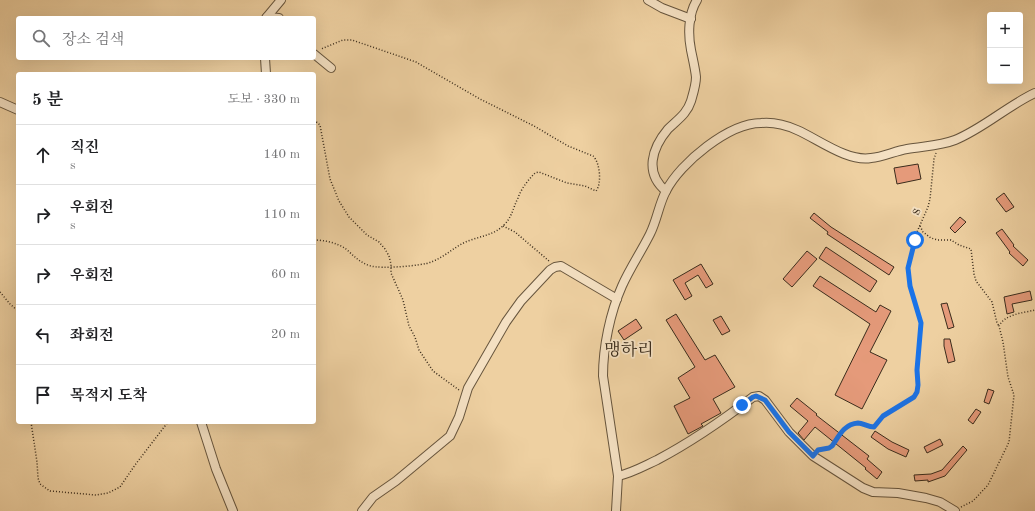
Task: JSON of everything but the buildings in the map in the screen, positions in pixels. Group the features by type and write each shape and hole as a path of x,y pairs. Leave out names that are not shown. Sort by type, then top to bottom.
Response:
{"street":[{"path":"267,16 281,0"},
{"path":"648,0 662,8 691,19"},
{"path":"666,191 661,187 656,178 652,166 652,160 660,141 668,129 684,114 692,100 696,79 689,36 692,10 697,0"},
{"path":"318,51 331,68"},
{"path":"265,60 266,72"},
{"path":"616,511 618,476 603,376 607,342 617,299 630,270 651,233 666,191 682,168 706,146 732,130 752,123 773,124 796,130 859,159 872,158 905,149 940,144 954,141 974,131 1035,93"},
{"path":"0,102 16,109"},
{"path":"362,511 373,497 396,481 450,436 459,417 466,394 483,361 520,301 555,267 561,266 617,299"},
{"path":"618,476 629,474 668,454 709,429 756,396 765,400 789,432 813,456 852,481 873,492 898,493 926,498 940,502 954,510"},
{"path":"202,424 216,469 233,511"}],"path":[{"path":"316,240 345,248 361,262 371,267 430,263 448,254 466,242 493,233 503,226 513,214 517,199 522,189 535,173 539,172 568,183 584,186 596,191 598,189 599,181 598,164 593,156 561,142 534,126 480,99 416,62 352,40 343,40 318,51"},
{"path":"316,122 320,125 330,179 339,201 349,217 367,235 379,242 389,256 391,273 403,300 409,326 419,350 433,371 466,394"},
{"name":"s","path":"813,456 818,450 832,446 845,427 859,423 869,427 874,427 883,416 914,397 917,392 917,370 921,323 910,286 908,268 920,225 928,207 934,159 940,144"},
{"path":"920,225 923,232 931,238 938,240 950,240 971,249 976,281 992,302 997,323 1004,342 1008,377 1014,395 1009,442 994,474 981,494 968,504 954,510"},
{"path":"503,226 515,232 555,267"},
{"path":"0,292 16,309"},
{"path":"999,326 1001,322 1009,317 1035,310"},
{"path":"31,424 40,484 50,491 96,494 108,493 120,487 166,424"}],"district":[{"name":"맹하리","path":"629,349"}],"route":[{"path":"742,405 756,396 759,396 765,400 789,432 813,456 818,450 832,446 845,427 859,423 869,427 874,427 888,412 914,397 917,392 918,385 917,370 921,323 910,286 908,268 915,240"}]}
